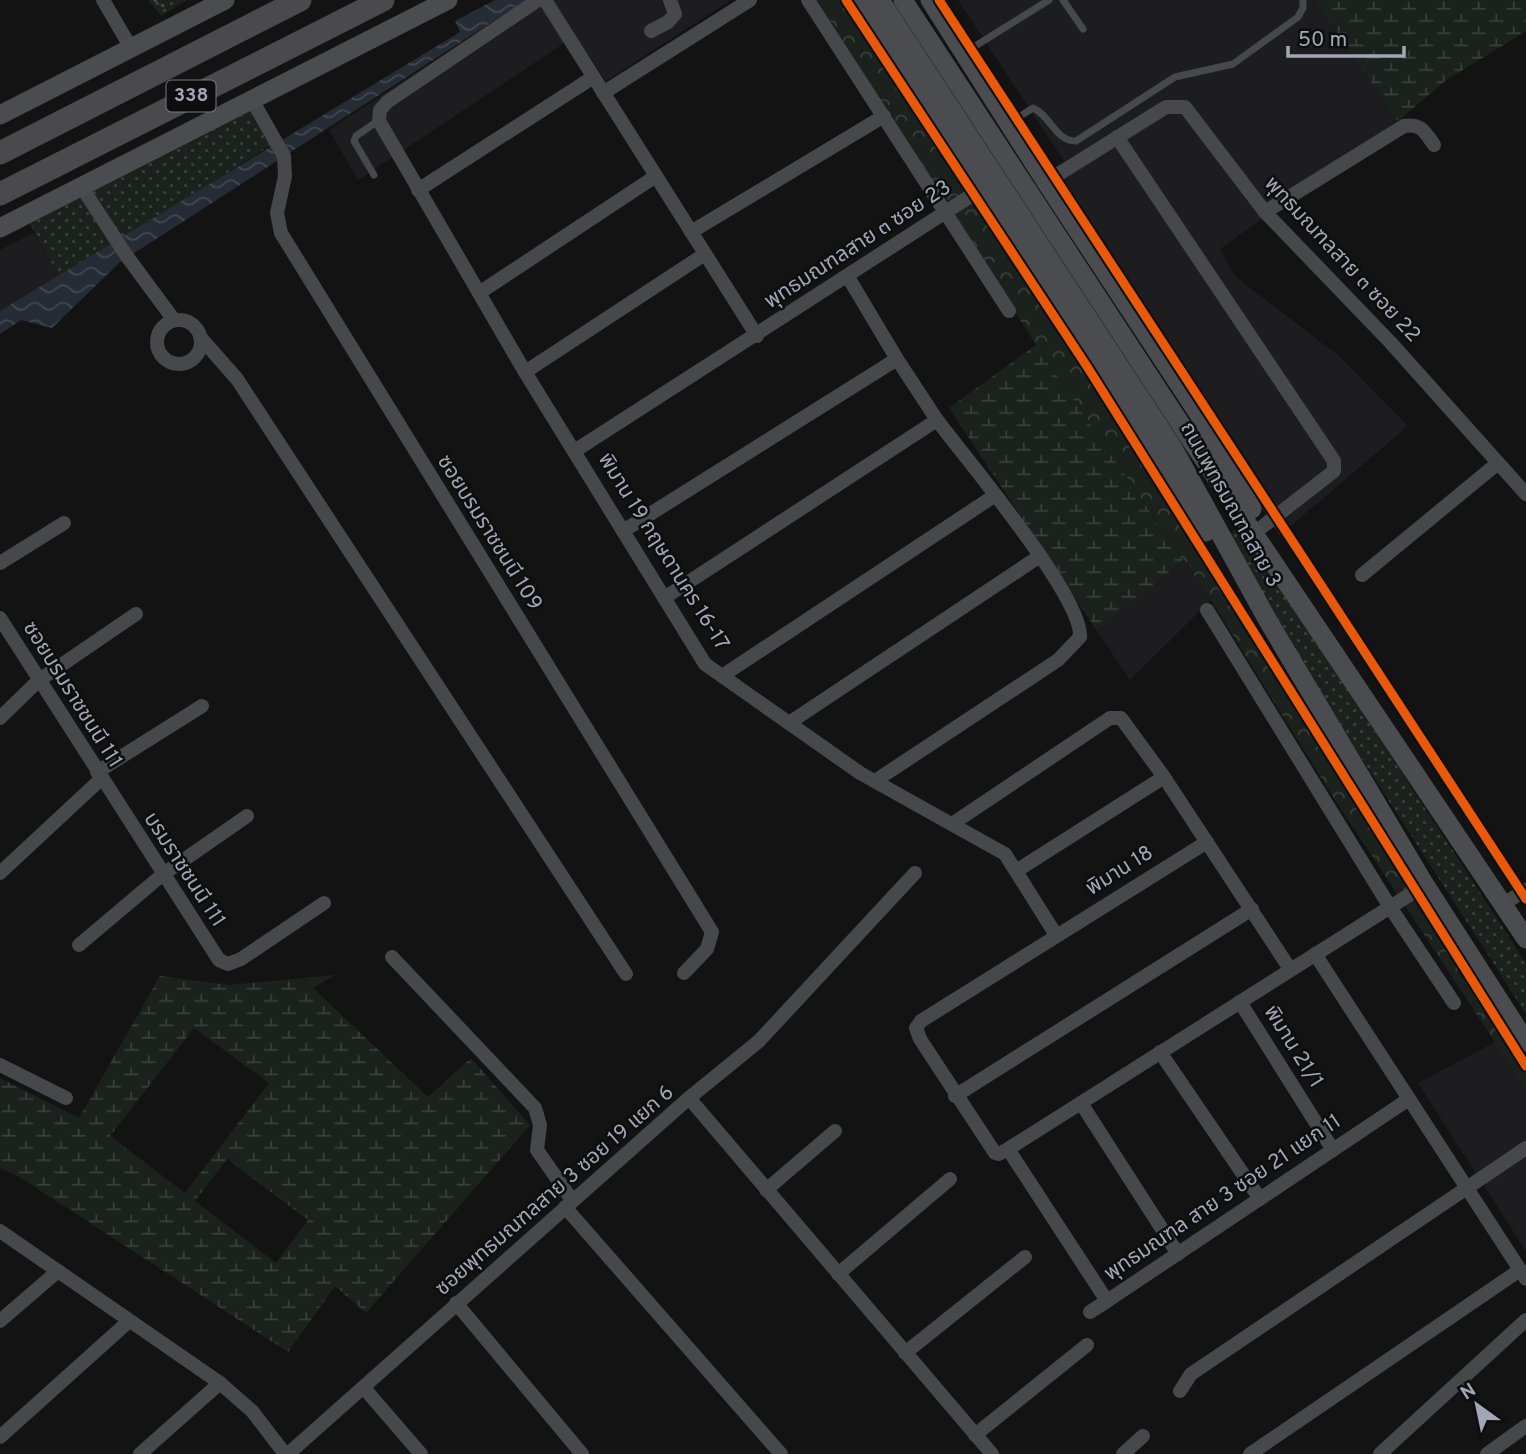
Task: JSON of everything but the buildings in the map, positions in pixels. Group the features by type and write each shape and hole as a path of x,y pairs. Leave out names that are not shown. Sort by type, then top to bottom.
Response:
{"highway":[{"name":"338","path":"0,153 300,0"},
{"name":"338","path":"0,194 383,0"}],"main road":[{"path":"0,115 225,0"},
{"name":"338","path":"0,228 448,0"},
{"path":"859,0 1143,429 1207,534 1267,619"},
{"name":"ถนนพุทธมณฑลสาย 3","path":"880,0 1181,442 1300,599 1526,939"},
{"name":"ถนนพุทธมณฑลสาย 3","path":"903,0 1181,442 1267,619 1425,885 1526,1042"},
{"path":"930,0 1045,183 1202,419 1300,599"}],"street":[{"path":"103,0 131,48"},
{"path":"379,115 538,0"},
{"path":"545,0 757,336"},
{"path":"651,31 668,22 675,13 670,0"},
{"path":"603,93 750,0"},
{"path":"808,0 1009,311"},
{"path":"418,190 593,78"},
{"name":"ซอยบรมราชชนนี 109","path":"252,100 284,156 285,176 277,213 281,233 712,932 706,949 684,973"},
{"name":"พุทธมณฑลสาย ๓ ซอย 22","path":"1045,183 1166,107 1185,107 1265,212 1391,343 1526,494"},
{"name":"พิมาน 19 กฤษดานคร 16-17","path":"379,115 418,190 525,372 576,450 705,664 874,781 1004,854 1056,935"},
{"path":"691,232 884,116"},
{"path":"1265,212 1404,126 1414,124 1422,128 1434,145"},
{"path":"1117,137 1334,461 1334,471 1262,527"},
{"path":"479,292 656,176"},
{"path":"81,186 126,255 174,320 191,323 237,379 626,974"},
{"name":"พุทธมณฑลสาย ๓ ซอย 23","path":"576,450 757,336 983,188"},
{"path":"525,372 705,254"},
{"path":"848,277 937,420 1040,556 1077,615 1080,637 1058,660 874,781"},
{"path":"174,320 159,331 157,340 163,357 171,362 189,361 201,347 201,337"},
{"path":"623,531 897,359"},
{"path":"664,598 937,420"},
{"path":"1362,575 1498,463"},
{"path":"722,676 994,496"},
{"path":"0,563 64,523"},
{"path":"789,723 1040,556"},
{"path":"1207,610 1390,907 1454,1003"},
{"path":"0,718 38,681 136,614"},
{"name":"ซอยบรมราชชนนี 111","path":"0,618 110,793"},
{"path":"0,873 99,776 202,706"},
{"path":"952,824 1111,718 1121,718 1164,777 1290,969"},
{"path":"1016,872 1164,777"},
{"name":"บรมราชชนนี 111","path":"110,793 219,960 228,964 324,903"},
{"path":"79,945 162,875 247,816"},
{"name":"พิมาน 18","path":"955,1096 916,1028 921,1021 1207,842"},
{"path":"688,1098 759,1041 915,873"},
{"path":"1252,909 955,1096 990,1149 999,1154 1009,1149 1425,885"},
{"path":"1503,904 1526,890"},
{"path":"1250,1454 1523,1275 1315,954"},
{"path":"392,957 535,1108 540,1125 537,1150 569,1203 781,1454"},
{"name":"พิมาน 21/1","path":"1240,1002 1333,1150"},
{"path":"1160,1052 1261,1199"},
{"path":"0,1065 66,1098"},
{"name":"ซอยพุทธมณฑลสาย 3 ซอย 19 แยก 6","path":"287,1454 688,1098 992,1454"},
{"name":"พุทธมณฑล สาย 3 ซอย 21 แยก 11","path":"1009,1149 1107,1301 1409,1099"},
{"path":"1081,1103 1178,1254"},
{"path":"766,1189 835,1131"},
{"path":"1180,1391 1191,1374 1526,1148"},
{"path":"838,1273 950,1179"},
{"path":"0,1231 128,1322 220,1383 252,1411 287,1454"},
{"path":"905,1353 1025,1257"},
{"path":"0,1321 58,1271"},
{"path":"1090,1312 1107,1301"},
{"path":"456,1303 582,1454"},
{"path":"1380,1454 1526,1320"},
{"path":"0,1437 128,1322"},
{"path":"975,1435 1087,1345"},
{"path":"140,1454 220,1383"},
{"path":"364,1388 421,1454"},
{"path":"1487,1454 1526,1426"},
{"path":"1123,1454 1143,1436"}],"lane":[{"path":"964,53 1049,0"},
{"path":"1063,0 1083,30"},
{"path":"1009,124 1032,108 1046,115 1060,136 1069,142 1076,141 1175,77 1233,64 1298,17 1303,8 1303,0"},
{"path":"374,175 354,141 379,115"}],"path":[{"path":"153,0 172,14"}],"shaded area":[{"path":"526,0 731,0 606,81 575,36 358,180 329,130"},
{"path":"958,0 1314,0 1398,121 1220,249 1235,276 1340,357 1408,426 1279,536 1047,171 1064,161"},
{"path":"34,233 60,278 0,311 0,250"},
{"path":"1183,560 1211,600 1130,680 1097,631"},
{"path":"1501,1039 1526,1077 1526,1251 1418,1083"}],"green space":[{"path":"148,0 187,0 161,16"},
{"path":"817,0 851,0 1060,318 1526,1057 1526,1089 1335,800 1211,600 1036,345"},
{"path":"1314,0 1526,0 1526,31 1445,81 1398,121"},
{"path":"251,111 271,145 60,278 30,224"},
{"path":"1036,345 1183,560 1097,631 949,408"},
{"path":"1241,526 1526,963 1526,1014 1322,697 1228,535"},
{"path":"335,975 313,988 428,1097 471,1058 530,1125 366,1313 335,1286 288,1352 21,1178 0,1168 0,1078 79,1118 160,976 229,985","holes":["194,1028 269,1083 185,1193 110,1136","227,1159 308,1220 276,1263 195,1201"]}],"water":[{"path":"495,0 526,0 119,263 52,328 21,320 0,334 0,311 460,32 455,21"}],"cycle path":[{"path":"846,0 1088,368 1526,1066"},
{"path":"939,0 1526,899"}]}
